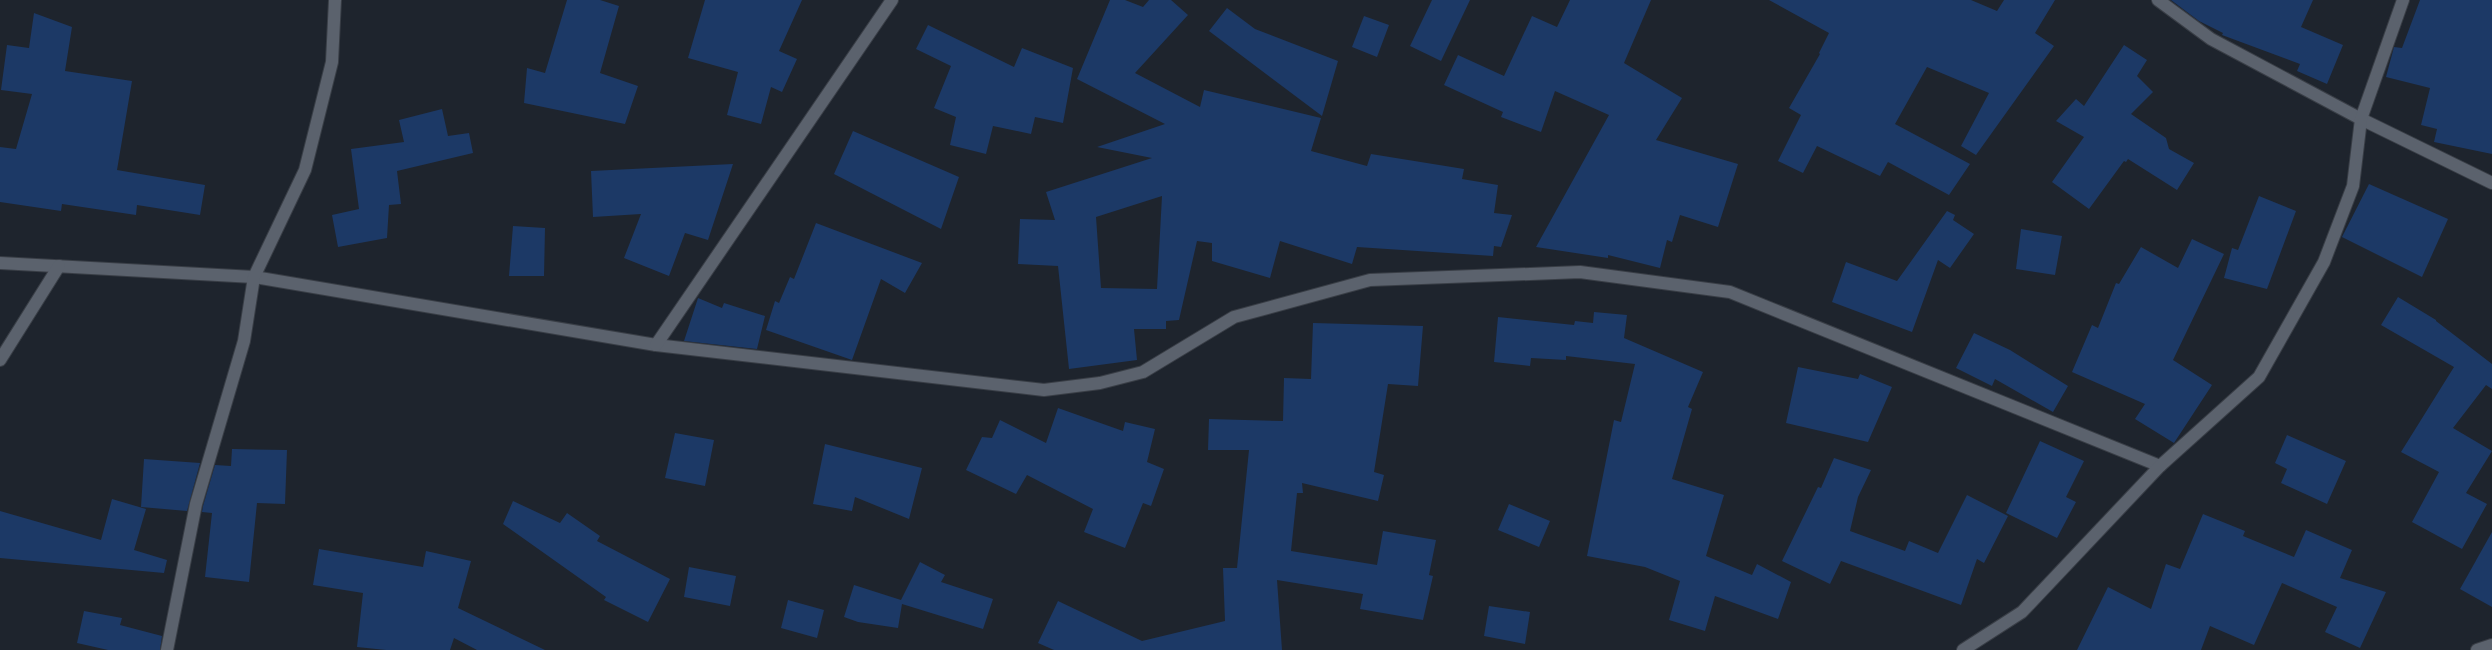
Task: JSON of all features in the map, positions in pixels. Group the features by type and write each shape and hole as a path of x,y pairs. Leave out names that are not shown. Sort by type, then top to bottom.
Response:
{"street":[{"path":"167,650 196,504 244,342 254,277 305,170 332,62 335,0"},
{"path":"656,345 892,0"},
{"path":"2158,0 2211,39 2361,118 2492,183"},
{"path":"1963,650 2022,612 2160,466 2260,377 2324,262 2353,186 2361,118 2403,0"},
{"path":"0,263 254,277 656,345 1044,390 1100,383 1143,372 1234,317 1370,280 1580,272 1730,292 2160,466"},
{"path":"0,360 59,266"},
{"path":"2478,650 2492,645"}],"building":[{"path":"567,0 600,0 619,6 600,73 638,86 625,124 524,103 527,68 545,73"},
{"path":"705,0 802,0 779,51 797,59 782,92 771,87 761,124 727,115 738,72 688,58"},
{"path":"1110,0 1125,0 1143,7 1149,0 1171,0 1188,15 1135,73 1200,107 1204,90 1321,118 1311,151 1367,166 1371,154 1464,169 1462,179 1498,185 1494,213 1512,215 1501,247 1494,246 1493,256 1357,247 1352,264 1280,241 1270,278 1212,261 1212,243 1197,241 1179,320 1166,321 1166,329 1134,329 1137,360 1069,369 1058,266 1018,264 1020,219 1055,220 1046,192 1152,158 1097,147 1165,124 1077,79","holes":["1162,196 1157,289 1101,288 1096,217"]},
{"path":"1432,0 1470,0 1441,61 1410,46"},
{"path":"1570,0 1651,0 1624,63 1682,98 1656,140 1738,164 1718,227 1680,215 1672,242 1667,240 1660,268 1608,255 1608,258 1536,247 1609,115 1555,91 1541,132 1501,117 1503,112 1444,85 1458,55 1504,76 1532,16 1557,27"},
{"path":"1769,0 1971,0 1997,11 2004,0 2055,0 2035,33 2054,46 1976,155 1961,146 1989,93 1927,67 1895,124 1970,164 1949,195 1888,162 1880,176 1817,146 1803,173 1778,161 1801,115 1789,108 1820,54 1819,53 1829,33"},
{"path":"2171,0 2313,0 2301,27 2343,45 2327,84 2297,71 2300,64 2222,35 2223,33 2199,21"},
{"path":"2420,0 2492,0 2492,154 2434,142 2437,129 2421,125 2430,88 2386,77 2394,47 2402,48"},
{"path":"1227,8 1255,29 1338,61 1322,116 1209,31"},
{"path":"34,13 72,27 65,71 132,81 117,170 205,185 200,215 137,205 136,215 62,204 61,211 0,202 0,147 16,149 32,94 1,90 7,45 29,48"},
{"path":"1364,16 1389,25 1377,57 1352,47"},
{"path":"928,25 1014,67 1022,48 1073,68 1063,123 1035,117 1031,134 993,126 986,154 950,145 956,117 934,108 951,66 916,49"},
{"path":"2124,45 2147,60 2137,76 2153,92 2131,114 2166,138 2169,149 2194,163 2177,190 2128,159 2126,162 2124,161 2089,209 2052,182 2084,137 2056,121 2076,99 2084,106"},
{"path":"442,109 448,136 469,133 473,153 397,171 401,204 389,205 387,238 338,247 332,215 359,209 351,149 404,142 399,120"},
{"path":"853,131 959,177 941,229 834,174"},
{"path":"733,164 708,240 685,233 669,276 624,258 641,214 593,217 591,171"},
{"path":"2369,184 2448,219 2422,277 2342,237"},
{"path":"2259,196 2296,211 2267,289 2224,278 2232,248 2238,250"},
{"path":"1947,211 1955,215 1953,220 1974,234 1950,268 1938,260 1912,332 1832,302 1846,262 1897,281"},
{"path":"816,223 922,263 905,293 881,279 852,360 766,330 775,301 779,303 790,277 794,279"},
{"path":"513,226 545,228 544,276 509,276"},
{"path":"2021,229 2062,236 2055,275 2016,269"},
{"path":"2192,239 2224,254 2173,360 2212,385 2174,443 2135,419 2145,404 2072,372 2092,325 2098,328 2116,283 2119,284 2141,247 2178,268"},
{"path":"2398,297 2436,320 2492,364 2492,389 2486,385 2453,428 2492,451 2466,493 2487,504 2462,549 2412,522 2439,472 2401,452 2454,367 2381,325"},
{"path":"698,298 722,308 724,303 765,316 757,349 684,341"},
{"path":"1594,312 1627,315 1624,338 1703,372 1688,407 1692,409 1672,479 1724,495 1706,556 1752,575 1757,564 1791,582 1778,619 1715,596 1705,631 1669,620 1680,581 1645,567 1587,556 1614,420 1621,422 1635,364 1566,356 1566,360 1531,358 1530,366 1494,362 1498,317 1574,325 1575,321 1593,323"},
{"path":"1313,323 1423,326 1418,386 1388,384 1374,472 1384,475 1378,501 1302,483 1303,493 1297,493 1291,551 1377,565 1383,531 1436,540 1429,575 1433,576 1423,620 1360,609 1363,594 1277,580 1282,650 1054,650 1038,643 1058,601 1142,641 1225,621 1223,568 1237,568 1249,450 1208,450 1209,419 1283,421 1284,378 1311,379"},
{"path":"1974,333 2010,350 2068,386 2053,412 1995,379 1992,386 1956,368"},
{"path":"1798,367 1858,379 1860,374 1892,387 1868,442 1786,423"},
{"path":"1058,408 1123,431 1125,422 1155,429 1147,462 1164,469 1151,506 1143,503 1125,548 1084,532 1093,509 1027,475 1016,494 966,470 982,437 992,438 1000,420 1046,443"},
{"path":"675,433 714,440 705,486 665,478"},
{"path":"2287,435 2346,461 2327,504 2281,483 2287,469 2275,463"},
{"path":"2040,441 2084,461 2066,497 2076,502 2057,538 2006,513"},
{"path":"825,444 922,468 909,519 855,497 852,511 813,504"},
{"path":"232,449 287,450 285,504 257,503 249,582 205,577 212,513 202,512 203,506 215,465 231,466"},
{"path":"1834,458 1871,470 1858,497 1850,531 1905,551 1909,541 1938,553 1967,495 2008,516 1984,563 1977,559 1961,605 1841,561 1830,584 1782,561 1818,487 1821,488"},
{"path":"144,459 200,463 187,511 141,507"},
{"path":"112,499 146,509 134,550 167,560 164,573 0,558 0,511 101,540"},
{"path":"513,501 560,523 567,513 600,536 597,541 670,579 648,622 604,600 606,597 503,524"},
{"path":"1509,504 1550,521 1539,547 1498,530"},
{"path":"2203,514 2245,531 2243,536 2294,557 2306,530 2352,550 2340,578 2386,592 2360,648 2325,632 2337,607 2282,583 2254,645 2210,626 2201,650 2077,650 2108,587 2151,609 2166,564 2180,569"},
{"path":"2492,532 2492,607 2460,589"},
{"path":"319,549 423,567 426,551 471,561 458,608 545,650 477,650 454,638 450,650 386,650 357,647 363,593 313,585"},
{"path":"920,562 945,575 941,582 993,599 983,629 902,604 898,628 858,622 844,617 854,585 901,600"},
{"path":"689,567 736,576 730,606 684,597"},
{"path":"788,600 824,610 817,638 781,628"},
{"path":"1489,606 1530,612 1525,644 1484,636"},
{"path":"84,611 122,618 120,625 162,636 160,650 108,650 77,643"}]}
